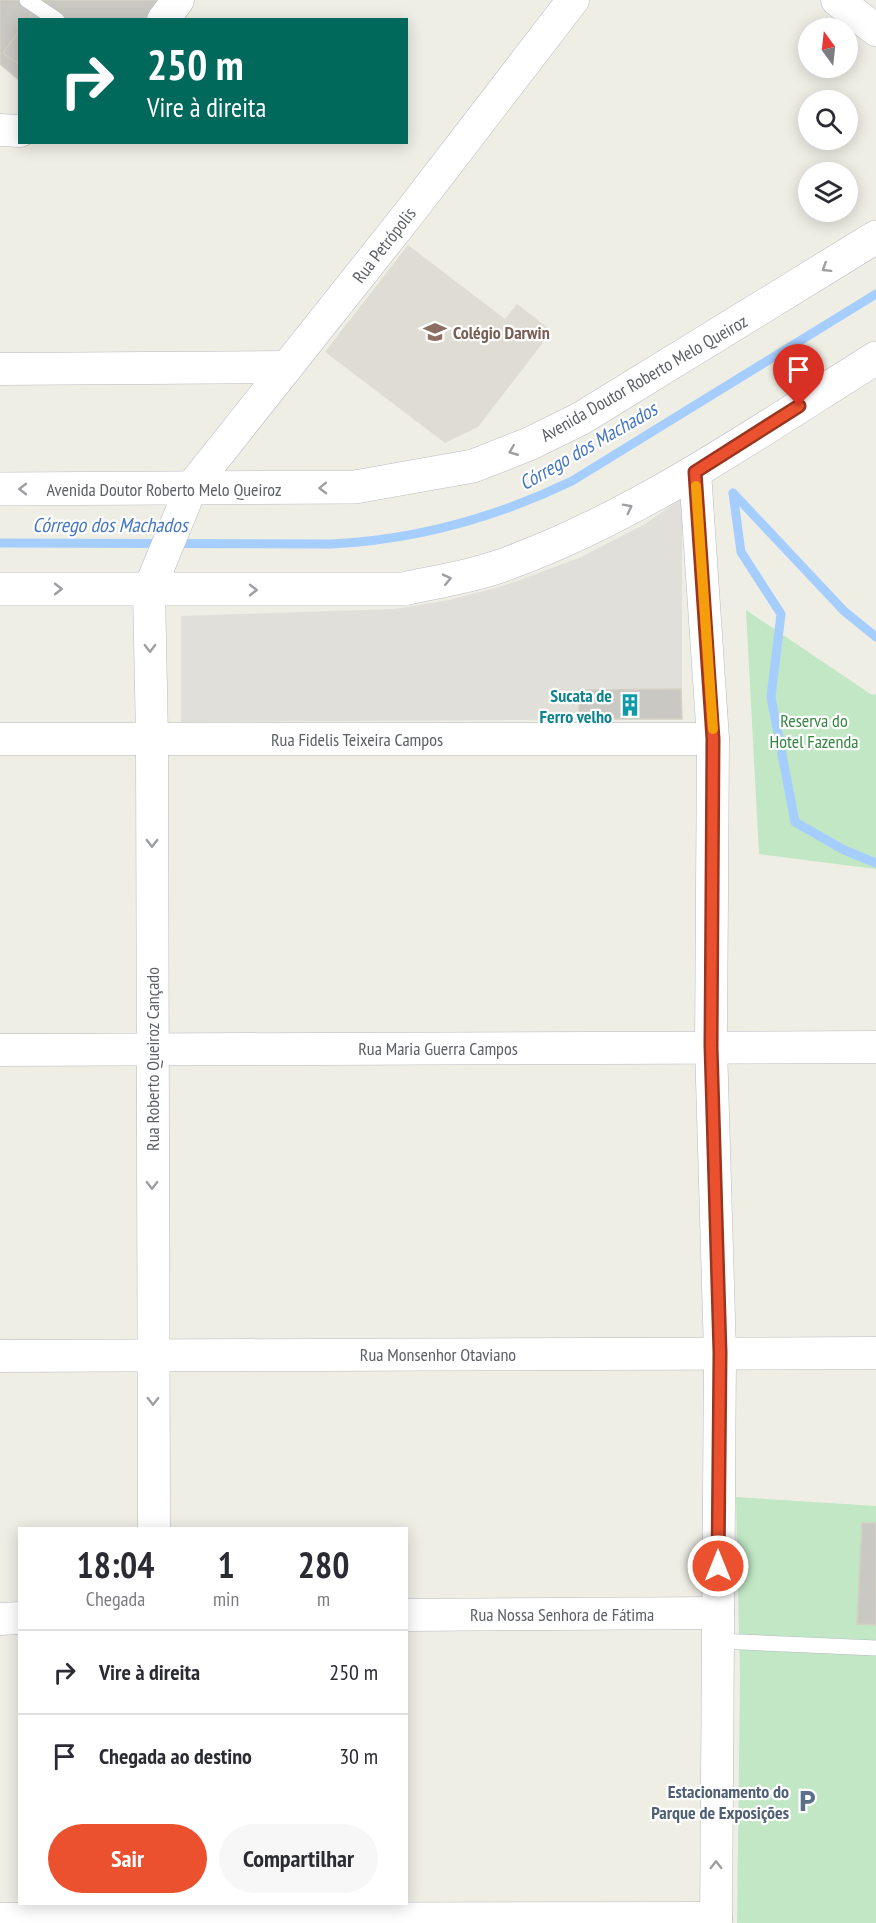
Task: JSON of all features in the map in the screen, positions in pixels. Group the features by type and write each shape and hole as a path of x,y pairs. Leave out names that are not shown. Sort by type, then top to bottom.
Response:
{"main road":[{"name":"Avenida Doutor Roberto Melo Queiroz","path":"0,489 355,487 473,466 529,444 580,419 876,237"},
{"path":"0,589 155,575 403,589 512,562 565,540 695,472 876,358"}],"street":[{"path":"164,18 178,0"},
{"name":"Rua Petrópolis","path":"155,575 191,488 573,0"},
{"path":"837,0 876,30"},
{"path":"0,130 18,131"},
{"path":"0,369 287,367"},
{"path":"0,1919 156,1915 716,1921 720,1353 711,1046 713,739 695,472"},
{"name":"Rua Roberto Queiroz Cançado","path":"154,1527 151,1049 155,575"},
{"name":"Rua Fidelis Teixeira Campos","path":"0,739 713,739"},
{"name":"Rua Maria Guerra Campos","path":"0,1050 876,1047"},
{"name":"Rua Monsenhor Otaviano","path":"0,1356 876,1353"},
{"name":"Rua Nossa Senhora de Fátima","path":"408,1615 718,1627"},
{"path":"0,1618 18,1618"}],"lane":[{"path":"27,0 54,18"},
{"path":"718,1627 876,1648"}],"shaded area":[{"path":"408,245 505,319 517,304 552,331 478,427 445,443 325,352"},
{"path":"682,498 682,719 181,722 181,616 395,609 449,600 503,586 579,558 645,524"}],"green space":[{"name":"Reserva do Hotel Fazenda","path":"746,610 872,695 876,694 876,869 759,854"},
{"path":"736,1497 876,1506 876,1923 737,1923 740,1678"}],"building":[{"path":"0,0 160,0 146,18 18,18 18,79 0,64"},
{"path":"34,10 44,18 28,18"},
{"path":"18,33 18,64 3,53"},
{"name":"Sucata de Ferro velho","path":"681,689 682,719 579,719 579,690"},
{"path":"862,1523 876,1523 876,1625 857,1624"}],"waterway":[{"name":"Córrego dos Machados","path":"0,543 331,544 394,538 454,525 514,506 572,481 876,294"},
{"path":"733,493 741,552 781,614 771,697 795,822 844,850 876,863"},
{"path":"733,493 844,611 876,637"}],"slow traffic":[{"path":"696,486 713,729"}],"place":[{"name":"Colégio Darwin","path":"435,332"},
{"name":"Sucata de Ferro velho","path":"630,705"},
{"name":"Estacionamento do Parque de Exposições","path":"807,1801"}],"route":[{"path":"718,1566 720,1353 711,1046 713,739 695,472 799,406"}]}
